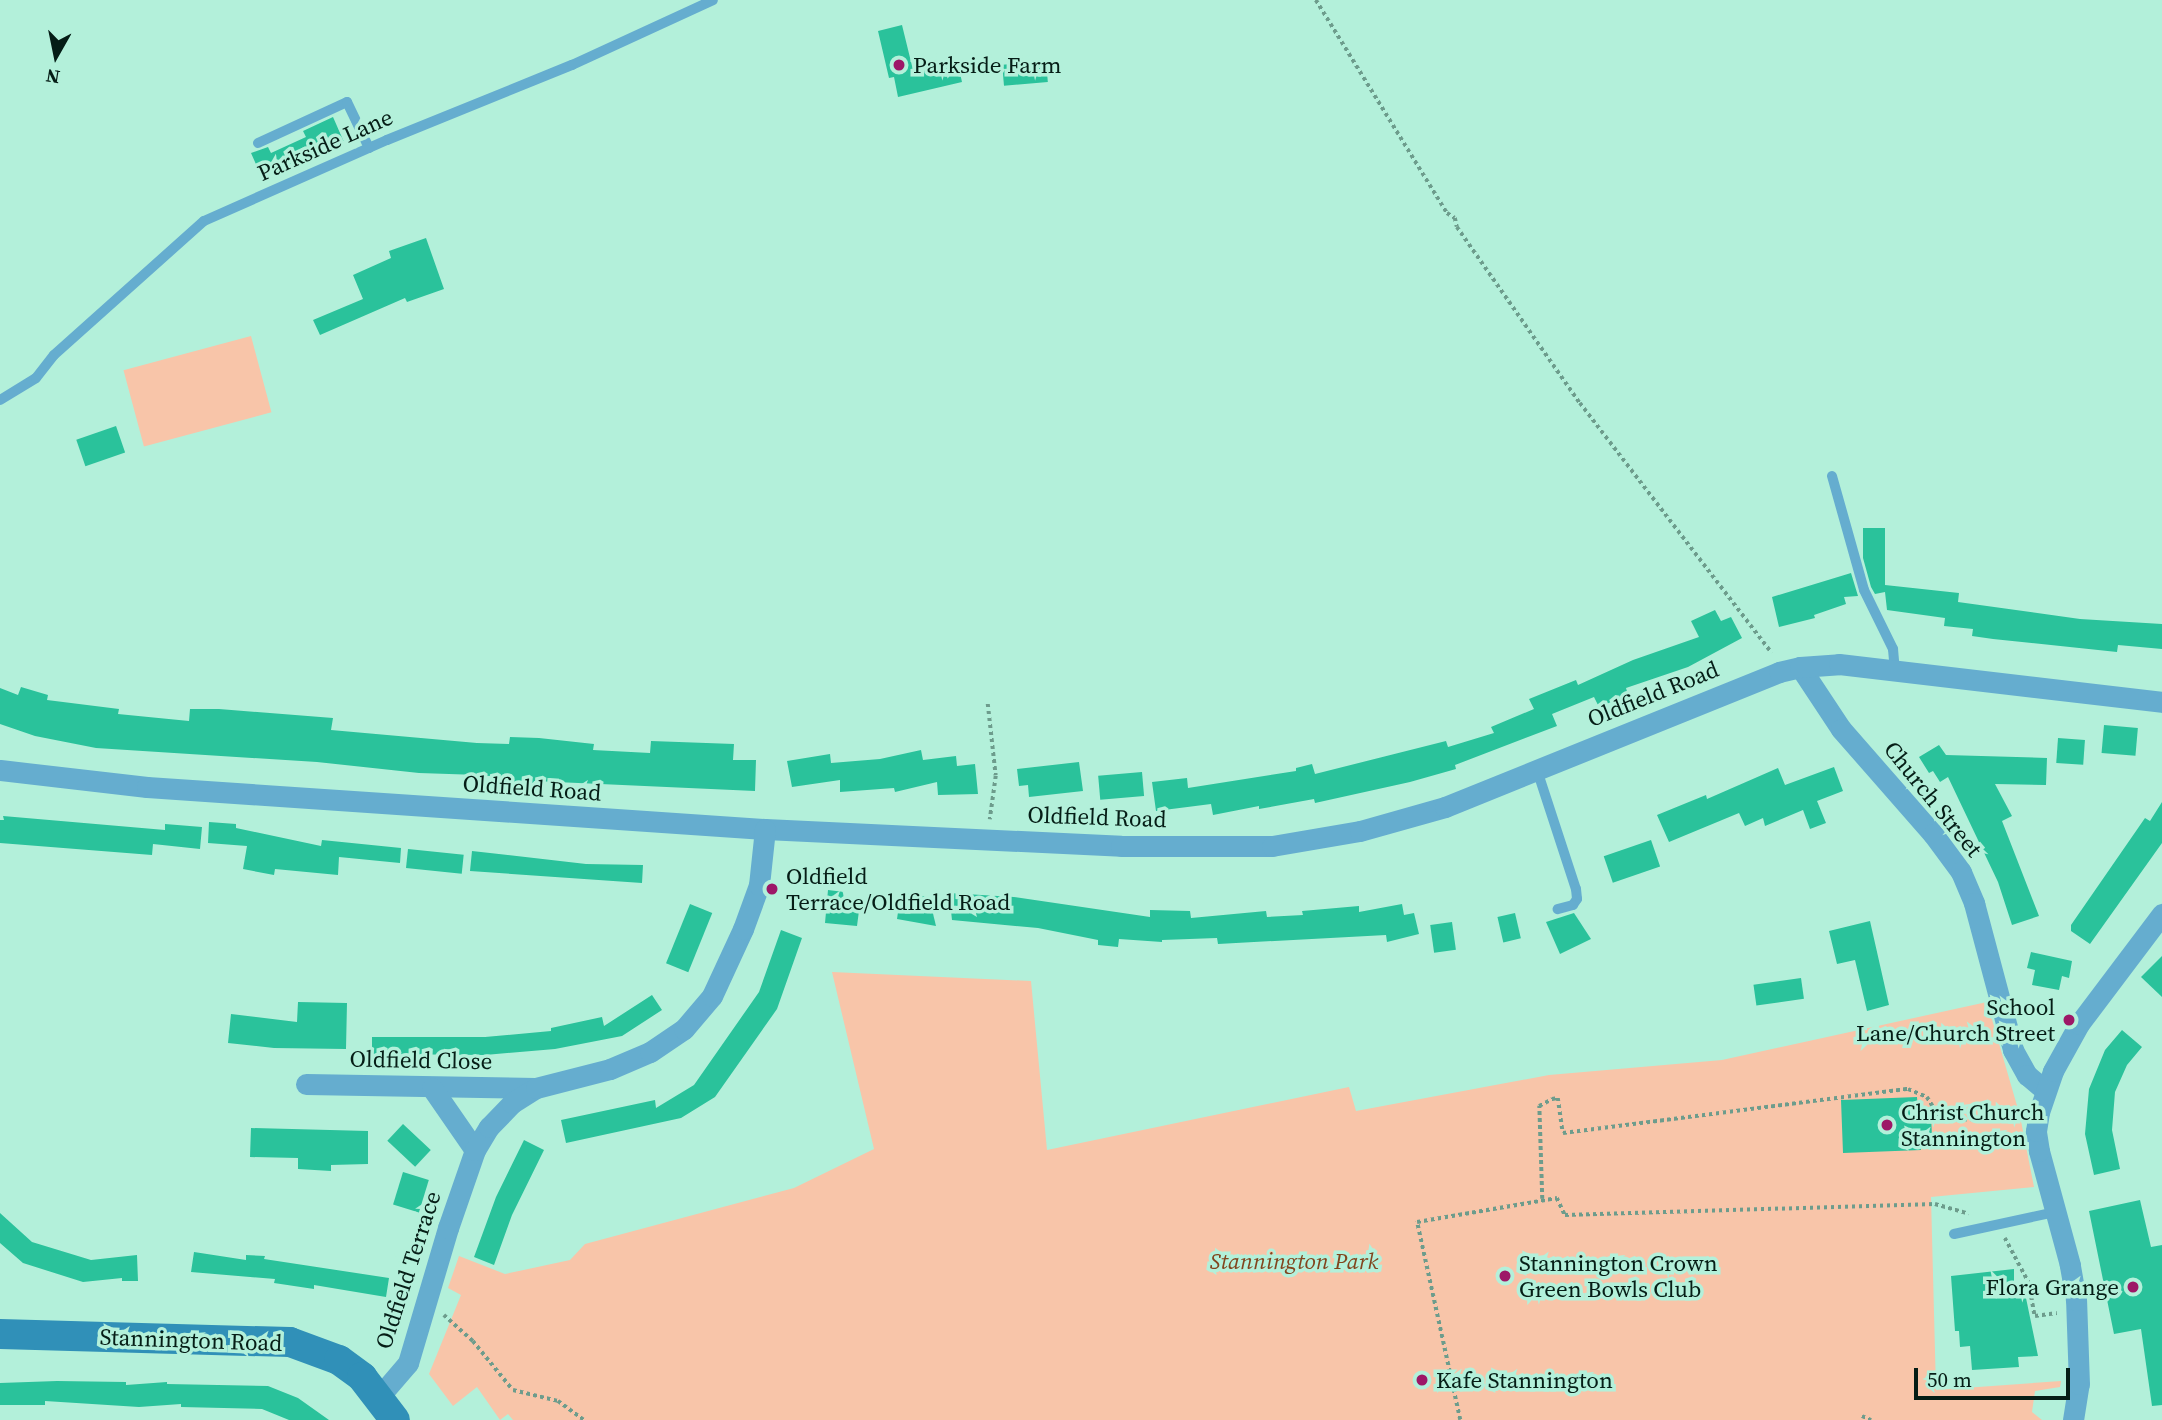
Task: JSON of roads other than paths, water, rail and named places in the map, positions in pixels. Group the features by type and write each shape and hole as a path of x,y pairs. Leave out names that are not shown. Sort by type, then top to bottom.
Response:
{"main road":[{"name":"Stannington Road","path":"7,1328 290,1342 339,1360 362,1377 387,1409"}],"street":[{"name":"Oldfield Road","path":"0,770 147,787 765,829 1121,846 1272,846 1360,831 1445,807 1779,672 1800,667 1839,664 2162,702"},
{"name":"Church Street","path":"1800,667 1841,729 1933,834 1961,872 1974,903 2013,1050 2027,1075 2045,1090"},
{"name":"Oldfield Terrace","path":"387,1409 408,1363 475,1150 489,1127 512,1103 536,1088 610,1069 649,1052 684,1029 712,996 743,929 759,885 765,829"},
{"path":"2073,1420 2079,1384 2077,1310 2070,1265 2039,1151 2036,1131 2039,1112 2045,1090 2079,1024 2162,914"},
{"name":"Oldfield Close","path":"306,1084 536,1088"},
{"path":"432,1088 475,1150"}],"lane":[{"name":"Parkside Lane","path":"0,400 36,378 54,355 204,221 369,148 572,65 713,0"},
{"path":"258,143 347,102 369,148"},
{"path":"1832,476 1864,590 1893,649 1895,670"},
{"path":"1537,770 1576,889 1577,899 1573,905 1558,909"},
{"path":"1954,1234 1996,1222 2055,1212"}],"place":[{"name":"Parkside Farm","path":"899,65"},
{"name":"Oldfield Terrace/Oldfield Road","path":"772,889"},
{"name":"School Lane/Church Street","path":"2069,1020"},
{"name":"Christ Church Stannington","path":"1887,1125"},
{"name":"Stannington Crown Green Bowls Club","path":"1505,1276"},
{"name":"Flora Grange","path":"2133,1287"},
{"name":"Kafe Stannington","path":"1422,1380"}],"park label":[{"name":"Stannington Park","path":"1294,1261"}]}
